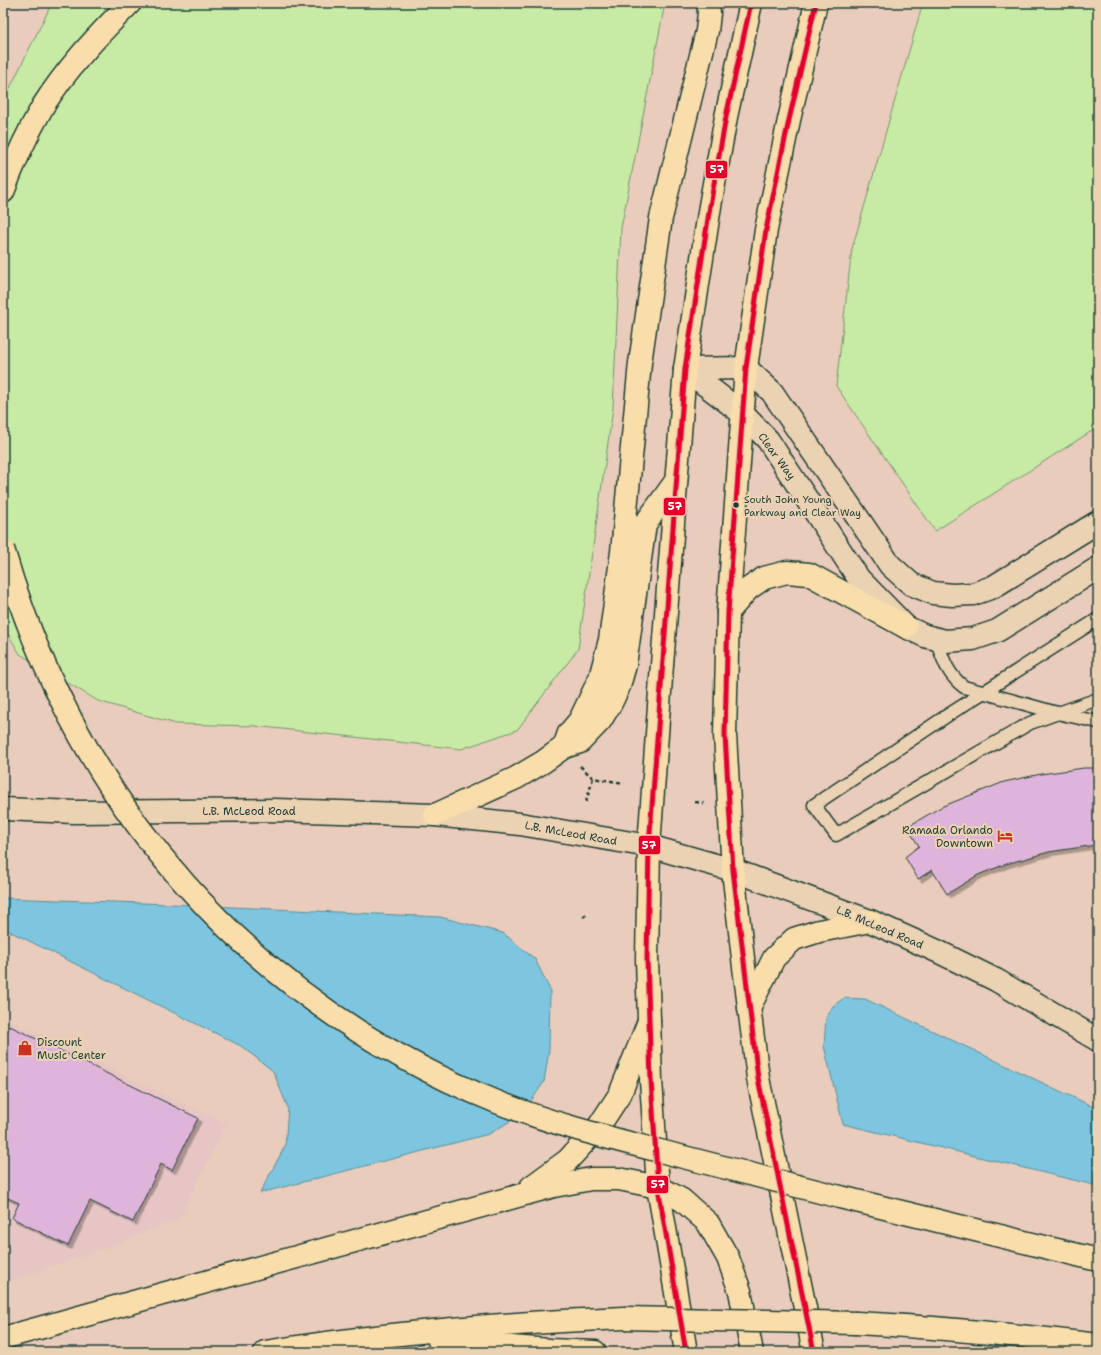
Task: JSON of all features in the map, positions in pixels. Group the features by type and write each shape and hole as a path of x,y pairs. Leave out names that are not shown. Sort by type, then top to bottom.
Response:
{"main road":[{"path":"3,192 18,154 44,105 80,56 104,28 130,3"},
{"path":"570,755 569,733 580,720 600,678 610,640 622,552 640,363 660,225 705,38 709,13 708,3"},
{"path":"686,1352 658,1187 649,1021 649,846 654,791 660,678 685,369 710,206 726,117 751,3"},
{"path":"814,1352 758,1078 733,870 725,735 728,612 746,368 766,230 816,3"},
{"path":"435,815 516,778 544,762 570,755 600,721 619,686 625,665 645,524 676,481"},
{"path":"3,549 28,626 45,666 84,743 112,789 144,835 186,886 231,932 298,990 350,1026 388,1049 449,1082 511,1107 552,1121 596,1134 840,1197 1098,1260"},
{"path":"728,612 748,589 764,578 787,572 809,574 906,627"},
{"path":"749,1008 774,958 794,939 819,930 870,921"},
{"path":"512,1198 568,1160 599,1126 620,1094 649,1021"},
{"path":"3,1338 554,1186 591,1180 619,1179 658,1187 682,1200 708,1223 728,1258 740,1291 752,1352"},
{"path":"265,1352 328,1342 484,1326 624,1318 856,1323 918,1326 1008,1334 1098,1345"},
{"path":"380,1336 550,1350 595,1352"}],"street":[{"path":"685,369 746,368 772,392 890,566 911,584 933,593 952,595 973,594 994,587 1098,522"},
{"name":"Clear Way","path":"685,369 743,414 768,440 859,579 906,627 925,636 945,641 973,639 997,631 1098,568"},
{"name":"L.B. McLeod Road","path":"3,809 75,812 275,810 435,815 520,824 649,846 733,870 870,921 937,951 996,980 1098,1040"}],"lane":[{"path":"1098,620 814,805 836,836 1030,723 1098,699"},
{"path":"936,639 946,668 955,680 964,687 1057,713 1098,722"}],"path":[{"path":"570,755 593,778 624,782"},
{"path":"586,802 593,778"},
{"path":"695,802 704,803"},
{"path":"583,917 588,913"}],"shaded area":[{"path":"3,1018 226,1124 179,1219 102,1249 3,1283"}],"green space":[{"path":"52,3 665,3 621,228 613,408 578,649 517,730 461,749 255,726 176,724 98,701 20,654 3,626 3,102"},
{"path":"923,3 1098,3 1098,427 935,531 836,386 852,249"}],"water":[{"path":"3,898 170,904 440,917 503,933 535,959 550,990 549,1050 544,1082 522,1114 489,1134 260,1193 285,1146 288,1108 273,1071 241,1046 3,928"},
{"path":"844,998 865,999 1098,1109 1098,1186 843,1124 824,1046 826,1018 833,1006"}],"building":[{"name":"Ramada Orlando Downtown","path":"1084,768 1098,768 1098,845 1049,852 1006,864 978,875 947,894 932,870 918,879 905,857 919,846 907,827 941,807 1004,782 1041,774"},
{"path":"10,1026 198,1118 172,1170 161,1164 133,1222 90,1201 68,1246 12,1218 19,1203 3,1196 3,1039"}],"transit line":[{"name":"57","path":"686,1352 658,1187 651,1080 647,959 649,846 685,369 710,206 726,117 751,3"},
{"name":"57","path":"814,1352 758,1078 733,870 725,735 728,612 746,368 766,230 789,120 816,3"}],"place":[{"name":"South John Young Parkway and Clear Way","path":"736,505"},
{"name":"Ramada Orlando Downtown","path":"1005,836"},
{"name":"Discount Music Center","path":"25,1048"}]}
